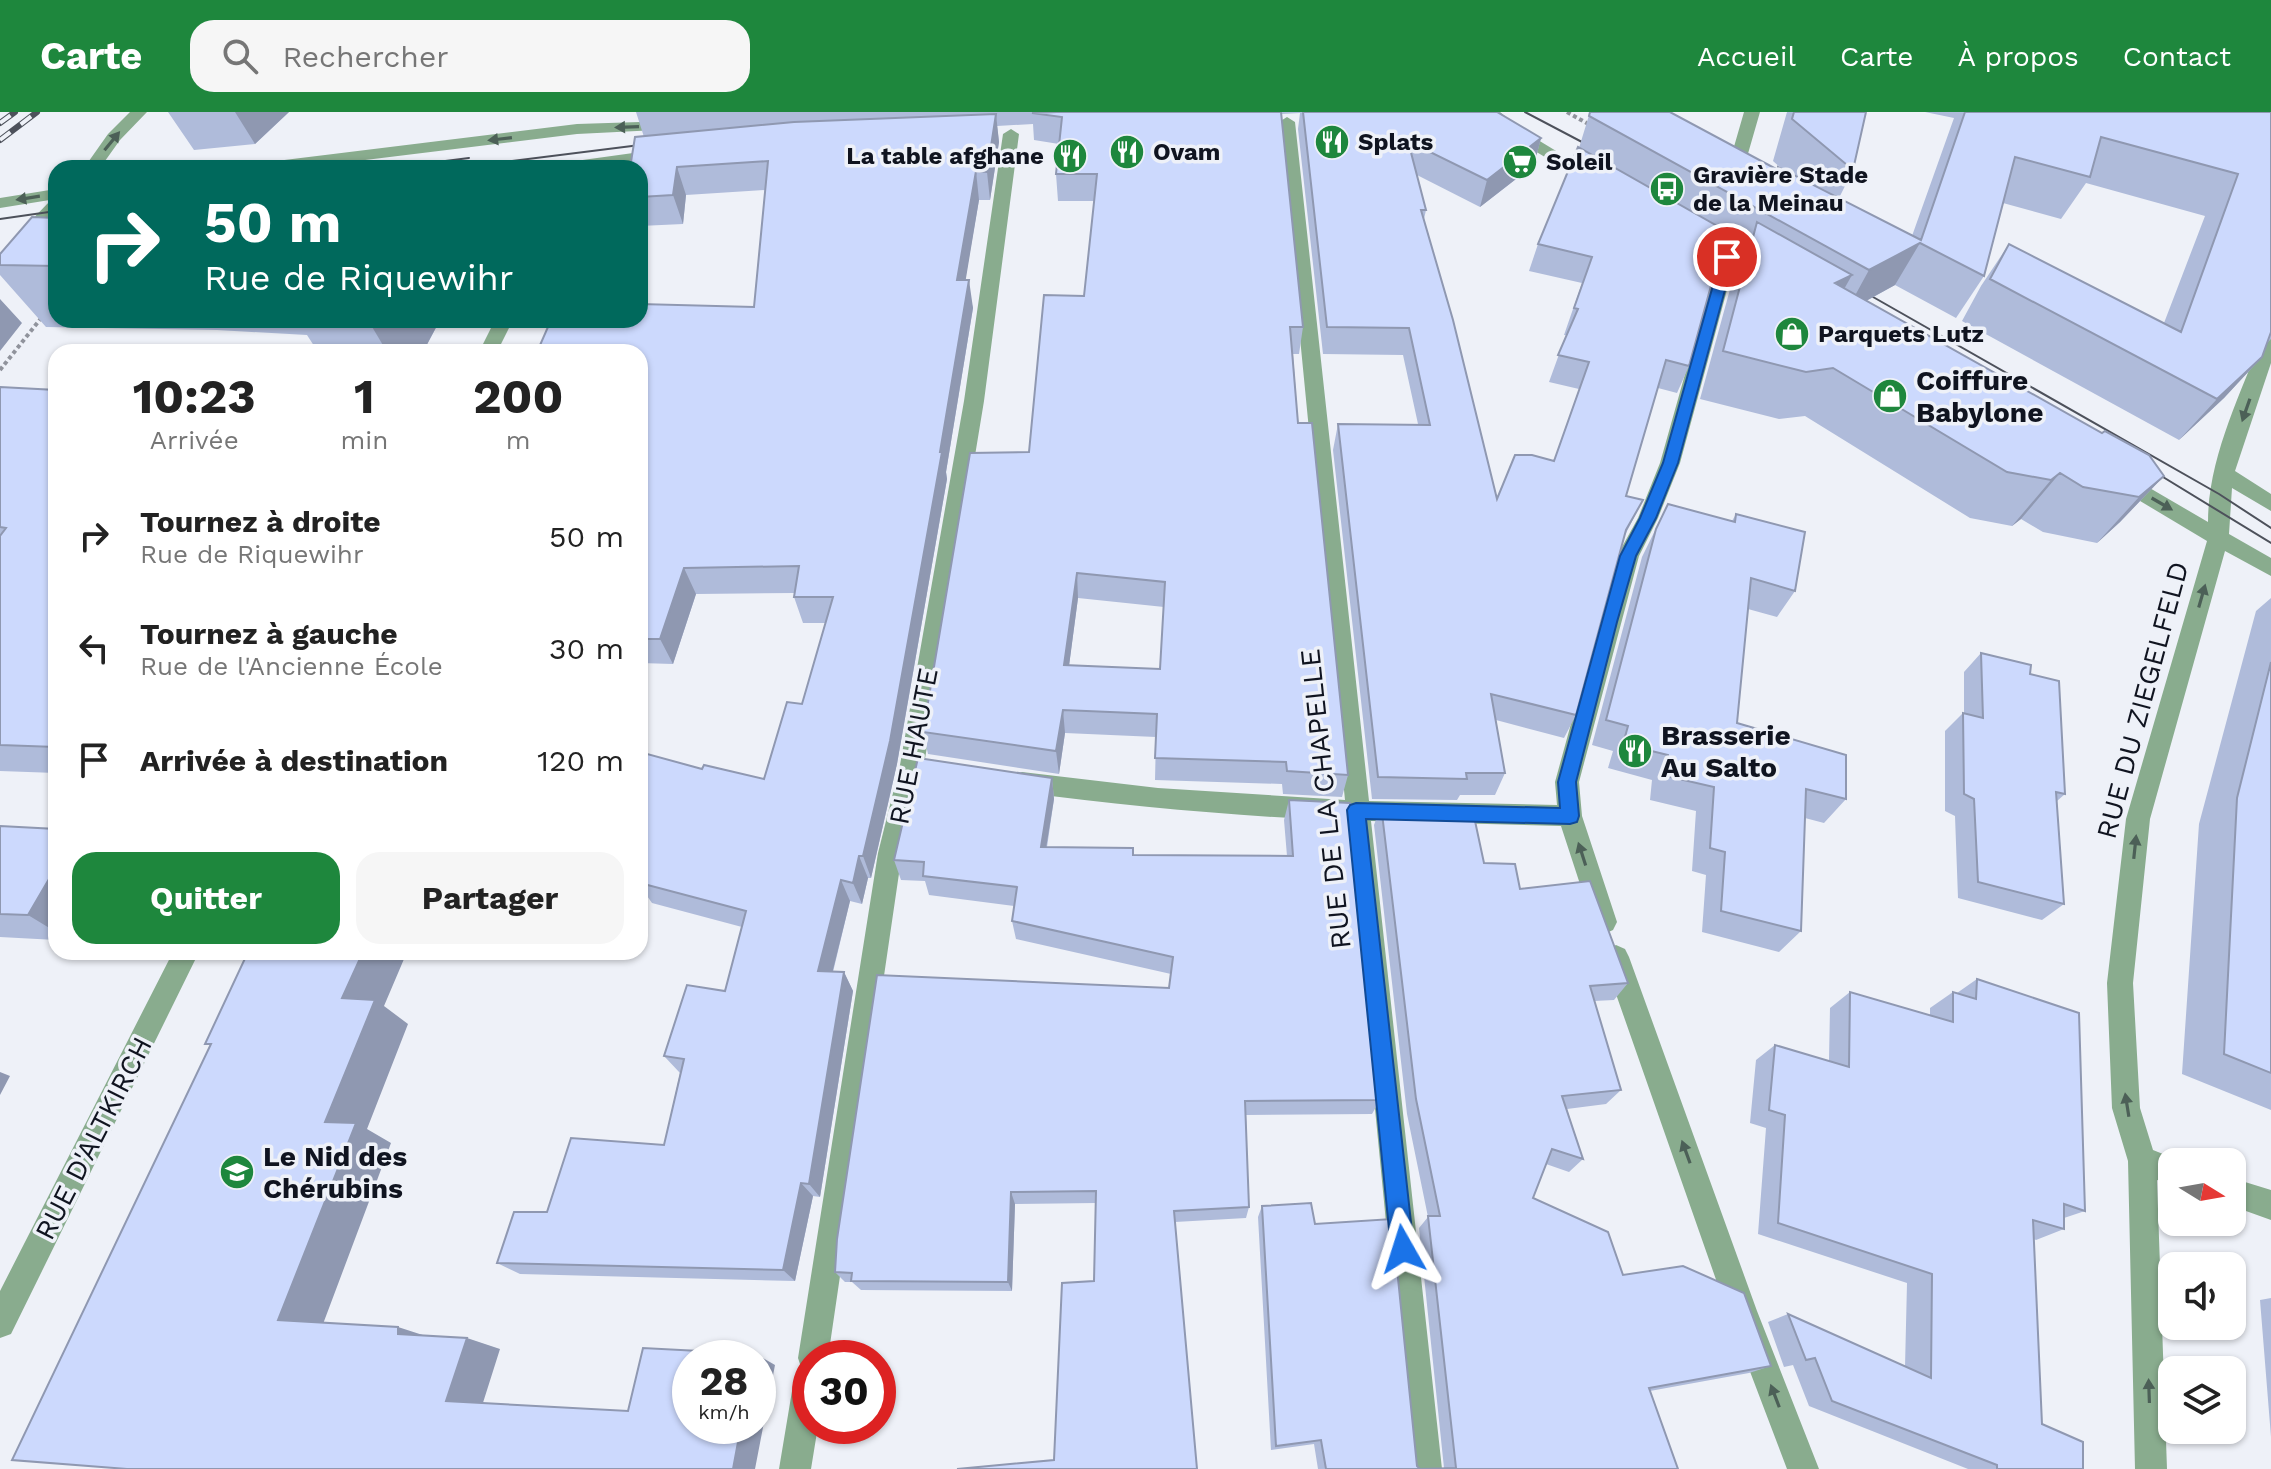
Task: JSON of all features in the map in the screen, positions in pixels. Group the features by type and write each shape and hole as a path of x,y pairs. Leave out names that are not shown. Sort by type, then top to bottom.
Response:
{"street":[{"path":"98,160 114,137 139,112"},
{"path":"1491,112 1514,132 1607,187"},
{"path":"1737,164 1752,112"},
{"name":"RUE DE LA CHAPELLE","path":"1289,122 1356,810 1426,1469"},
{"path":"575,154 689,126"},
{"name":"RUE HAUTE","path":"816,1340 890,853 920,766 974,401 1009,134"},
{"path":"440,160 686,152"},
{"path":"0,203 48,195"},
{"path":"41,246 10,253 48,213"},
{"path":"1750,270 1720,254 1670,463 1648,518 1628,556 1567,782 1570,816 1600,910 1737,1296 1803,1469"},
{"name":"RUE DU ZIEGELFELD","path":"2151,1469 2142,1161 2126,1108 2120,983 2138,819 2219,536 2216,507 2224,473 2271,337"},
{"path":"2098,467 2271,568"},
{"path":"2224,473 2271,504"},
{"path":"1006,779 1141,799 1356,810 1570,816"},
{"name":"RUE D'ALTKIRCH","path":"0,1323 182,960"},
{"path":"2142,1161 2158,1166"},
{"path":"2246,1197 2271,1205"},
{"path":"795,1469 799,1444"}],"path":[{"path":"1567,112 1590,125"},
{"path":"0,370 47,312"}],"building":[{"path":"1281,112 1303,327 1290,327 1298,423 1312,423 1348,775 1287,771 1286,762 1155,758 1157,714 1063,710 1056,751 923,732 970,453 1029,452 1044,295 1084,296 1097,174 1056,174 1062,117 1032,113","holes":["1077,573 1165,582 1160,669 1064,665"]},
{"path":"1303,112 1497,112 1541,138 1487,180 1408,141 1426,210 1421,210 1453,320 1497,499 1515,455 1532,455 1554,461 1589,362 1558,355 1578,309 1574,308 1592,257 1538,244 1578,147 1726,231 1689,366 1666,360 1626,496 1643,500 1626,530 1576,715 1491,694 1505,773 1466,773 1467,779 1378,777 1338,424 1430,425 1409,328 1327,327"},
{"path":"1590,112 1670,112 1778,170 1778,167 1921,240 1965,112 2271,112 2271,332 2262,357 2217,399 1990,279 2009,244 2181,332 2238,174 2101,137 2090,177 2015,157 1984,276 1920,243 1869,270 1589,116"},
{"path":"1794,112 1866,112 1853,170 1792,119"},
{"path":"996,114 987,172 976,171 957,280 969,280 942,452 890,741 863,856 859,856 853,883 841,880 818,971 844,972 809,1184 801,1183 783,1270 497,1263 514,1212 547,1212 571,1138 664,1145 684,1059 664,1056 687,985 725,991 746,911 648,885 648,754 702,769 704,765 764,779 787,702 802,704 833,597 794,597 799,566 684,568 660,639 648,639 648,344 540,344 548,328 648,328 648,304 754,307 768,161 677,167 673,195 648,197 648,160 631,160 635,137 794,122"},
{"path":"32,217 48,218 48,266 0,265 0,254"},
{"path":"1757,222 1852,275 1835,283 2102,433 2105,431 2149,455 2164,476 2139,497 2083,487 2060,473 2051,480 2007,472 1833,368 1806,372 1723,351"},
{"path":"0,387 48,390 48,747 0,745 0,536 6,528 0,527"},
{"path":"1668,504 1735,522 1736,514 1805,532 1795,591 1751,578 1737,723 1846,755 1846,799 1806,789 1801,931 1721,911 1725,852 1710,848 1714,787 1666,776 1668,755 1623,744 1628,726 1606,720 1656,529"},
{"path":"1981,653 2031,665 2030,674 2059,681 2065,794 2056,792 2064,904 1978,882 1974,799 1964,794 1963,713 1983,718"},
{"path":"2271,662 2271,1073 2224,1054 2237,798"},
{"path":"918,758 1052,778 1041,847 1133,848 1133,855 1293,856 1289,800 1350,803 1380,1100 1245,1101 1249,1207 1174,1211 1197,1469 957,1469 1054,1460 1062,1283 1094,1281 1096,1191 1011,1192 1008,1282 851,1281 852,1273 835,1272 837,1239 877,975 1169,988 1173,957 1012,921 1017,887 923,876 924,862 894,860"},
{"path":"1381,805 1472,807 1484,863 1515,864 1520,889 1590,881 1628,983 1590,986 1621,1090 1562,1096 1583,1159 1552,1149 1533,1198 1608,1232 1623,1275 1683,1266 1744,1293 1771,1366 1649,1388 1678,1469 1420,1469 1456,1468 1428,1216 1440,1216 1416,1099"},
{"path":"0,826 48,829 48,881 28,915 0,914"},
{"path":"244,960 359,960 342,998 375,1000 325,1122 356,1123 278,1320 398,1327 398,1334 467,1338 446,1401 628,1411 643,1348 672,1350 672,1444 738,1444 733,1469 127,1469 12,1460 211,1044 205,1044"},
{"path":"1977,979 2079,1013 2085,1211 2064,1204 2064,1229 2033,1220 2042,1424 2083,1442 2083,1469 1997,1469 1997,1465 1832,1401 1815,1358 1806,1360 1788,1314 1931,1378 1932,1274 1778,1223 1785,1115 1769,1110 1775,1045 1849,1067 1850,992 1953,1022 1953,992 1976,999"},
{"path":"1311,1203 1315,1224 1392,1219 1417,1466 1420,1469 1326,1469 1321,1440 1276,1446 1262,1206"}],"tram line":[{"path":"1525,112 1601,152"},
{"path":"521,160 656,143"},
{"path":"453,160 469,158"},
{"path":"0,219 48,212"},
{"path":"1852,285 2219,494 2271,528"},
{"path":"2145,466 2271,543"}],"railway":[{"path":"0,123 15,112"},
{"path":"0,140 37,112"}],"place":[{"name":"Splats","path":"1332,142"},
{"name":"Ovam","path":"1127,152"},
{"name":"La table afghane","path":"1070,156"},
{"name":"Soleil","path":"1520,162"},
{"name":"Gravière Stade de la Meinau","path":"1667,189"},
{"name":"Parquets Lutz","path":"1792,334"},
{"name":"Coiffure Babylone","path":"1890,396"},
{"name":"Brasserie Au Salto","path":"1635,751"},
{"name":"Le Nid des Chérubins","path":"237,1172"}],"route":[{"path":"1403,1249 1356,810 1570,816 1567,782 1609,622 1628,556 1648,518 1670,463 1727,257"}]}
